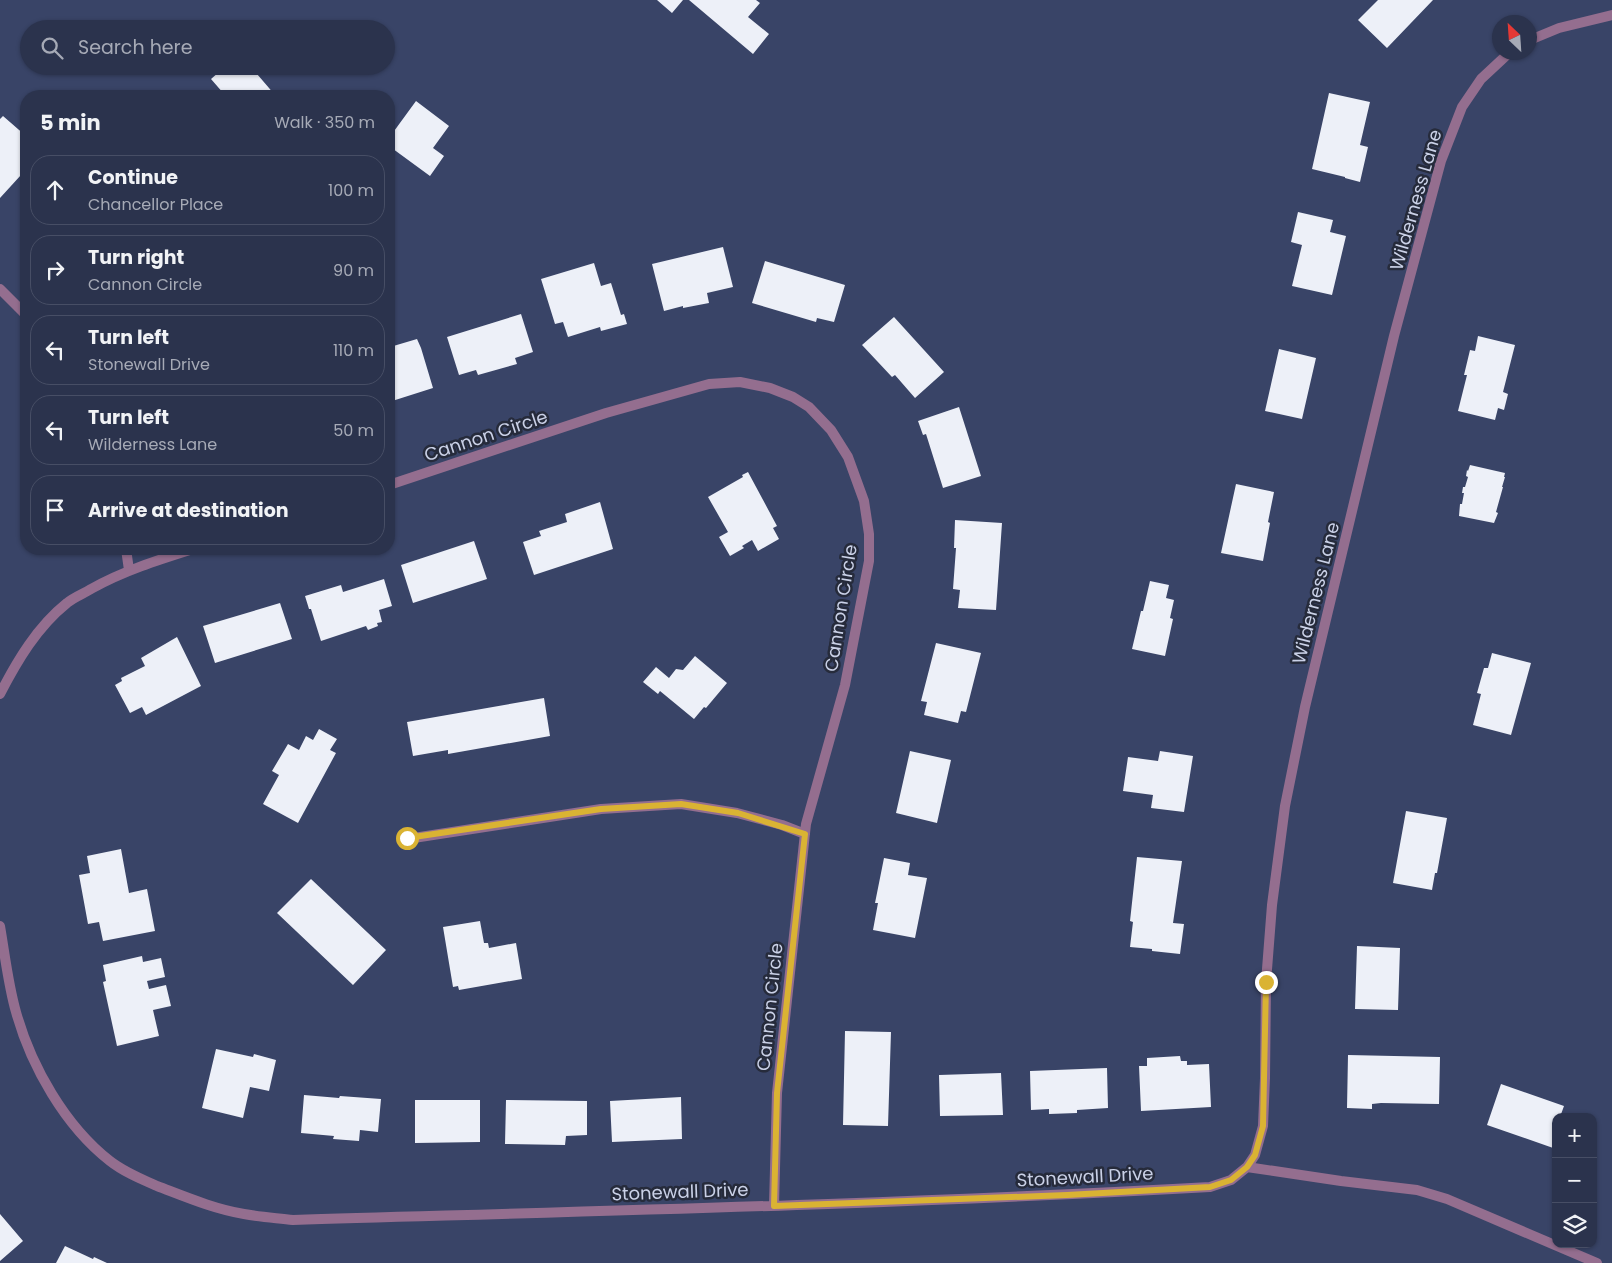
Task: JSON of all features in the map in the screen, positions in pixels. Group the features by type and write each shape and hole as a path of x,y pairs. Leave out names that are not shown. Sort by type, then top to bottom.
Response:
{"street":[{"path":"1537,37 1559,28 1612,14"},
{"name":"Wilderness Lane","path":"1247,1167 1255,1155 1263,1126 1266,982 1272,905 1285,806 1305,706 1394,336 1441,161 1462,107 1481,79 1501,60"},
{"path":"0,289 20,309"},
{"name":"Cannon Circle","path":"395,483 606,414 709,384 740,382 770,388 793,397 808,407 831,430 848,457 864,501 870,534 869,561 845,685 806,824 777,1093 774,1206"},
{"path":"127,555 129,570"},
{"path":"0,694 14,666 38,632 68,602 129,570 175,555"},
{"path":"407,838 601,809 681,804 738,813 805,834"},
{"name":"Stonewall Drive","path":"0,926 11,996 16,1015 34,1060 57,1102 85,1138 111,1162 135,1176 195,1201 243,1214 293,1220 774,1206 1067,1195 1210,1187 1231,1180 1247,1167"},
{"path":"1247,1167 1418,1190 1447,1199 1597,1263"}],"building":[{"path":"657,0 683,0 672,13"},
{"path":"689,0 756,0 760,3 748,17 769,34 753,54"},
{"path":"1378,0 1433,0 1387,48 1358,20"},
{"path":"216,75 258,75 271,90 221,90 211,79"},
{"path":"1329,93 1370,102 1360,145 1368,147 1360,182 1312,169"},
{"path":"416,101 449,126 433,148 444,156 430,176 395,150 395,130"},
{"path":"3,116 20,131 20,176 0,198 0,119"},
{"path":"1298,212 1333,220 1330,232 1346,236 1332,295 1292,286 1302,245 1291,242"},
{"path":"723,247 733,287 707,293 709,303 683,308 683,306 664,311 652,264"},
{"path":"765,261 845,285 834,322 817,318 816,322 752,303"},
{"path":"594,263 601,286 611,283 621,315 624,314 627,324 601,331 600,327 568,337 563,322 555,324 541,279"},
{"path":"521,314 533,352 515,358 517,364 478,375 476,370 459,375 447,337"},
{"path":"894,317 944,372 915,398 895,375 892,377 862,345"},
{"path":"1478,336 1515,345 1503,392 1508,394 1504,410 1498,408 1495,420 1458,411 1467,375 1464,375 1470,350 1475,351"},
{"path":"417,339 433,388 395,400 395,346"},
{"path":"1279,349 1316,358 1302,419 1265,411"},
{"path":"959,407 981,476 943,488 926,434 923,435 918,421"},
{"path":"1470,465 1505,473 1496,512 1498,513 1494,523 1459,516 1460,504 1462,504 1464,493 1462,493 1463,487 1465,487 1468,477 1466,476 1467,470"},
{"path":"748,472 777,526 773,528 779,539 758,551 752,540 742,546 744,548 730,556 719,537 728,532 708,497 743,477 742,475"},
{"path":"1236,484 1274,492 1263,561 1221,553"},
{"path":"600,502 613,549 534,575 523,542 541,536 539,531 567,522 565,514"},
{"path":"955,520 1002,523 996,610 958,608 960,590 953,589 956,548 954,548"},
{"path":"474,541 487,579 413,603 401,565"},
{"path":"384,579 392,606 379,610 382,622 377,623 378,626 368,630 366,626 321,641 305,596 341,585 343,592"},
{"path":"1150,581 1169,585 1166,598 1174,600 1170,618 1173,619 1165,656 1132,649"},
{"path":"280,603 292,639 215,663 203,626"},
{"path":"177,637 201,686 146,715 142,707 130,713 115,685 122,681 121,678 145,666 141,658"},
{"path":"936,643 981,653 966,712 961,711 958,723 924,715 927,702 921,701"},
{"path":"1492,653 1531,663 1511,735 1473,725 1481,694 1477,693 1484,668 1488,668"},
{"path":"695,656 727,683 694,719 660,691 658,694 643,682 656,667 669,678 676,669 683,670"},
{"path":"544,698 550,736 448,754 448,750 413,756 407,722"},
{"path":"319,729 337,739 330,750 336,753 298,823 263,804 279,775 272,771 288,744 299,750 306,736 313,740"},
{"path":"910,751 951,760 937,823 896,813"},
{"path":"1160,751 1193,756 1184,812 1151,808 1153,795 1123,791 1128,757 1158,761"},
{"path":"1406,811 1447,818 1432,890 1393,883"},
{"path":"121,849 129,893 147,889 155,931 103,941 99,922 88,924 79,875 90,873 87,856"},
{"path":"1137,857 1182,861 1173,923 1184,924 1180,954 1130,947 1133,922 1130,921"},
{"path":"884,858 910,863 908,875 927,878 915,938 873,930 878,903 875,903"},
{"path":"311,879 386,950 353,985 277,913"},
{"path":"480,921 484,943 488,943 489,948 516,943 522,979 459,990 458,986 453,987 443,927"},
{"path":"1357,946 1400,948 1398,1010 1355,1009"},
{"path":"142,956 143,962 161,958 165,977 147,981 149,989 166,985 171,1006 153,1010 159,1036 117,1046 103,982 106,981 103,965"},
{"path":"845,1031 891,1032 888,1126 843,1125"},
{"path":"216,1049 253,1057 254,1054 276,1060 269,1091 250,1087 243,1118 202,1108"},
{"path":"1348,1055 1440,1057 1439,1104 1381,1103 1372,1104 1372,1109 1347,1108"},
{"path":"1180,1056 1181,1061 1187,1061 1187,1065 1209,1064 1211,1107 1141,1111 1139,1066 1147,1066 1147,1058"},
{"path":"1107,1068 1108,1108 1077,1110 1077,1113 1049,1114 1049,1109 1031,1110 1030,1071"},
{"path":"1001,1073 1003,1115 940,1116 939,1075"},
{"path":"1501,1084 1564,1106 1561,1113 1552,1113 1552,1148 1487,1125"},
{"path":"304,1095 381,1099 378,1132 360,1130 359,1141 333,1139 334,1136 301,1133"},
{"path":"681,1097 682,1139 612,1142 610,1101"},
{"path":"415,1100 480,1100 480,1142 415,1143"},
{"path":"506,1100 587,1101 587,1135 566,1136 565,1145 505,1144"},
{"path":"0,1214 23,1241 0,1261"},
{"path":"65,1246 93,1259 94,1257 107,1263 56,1263"}],"route":[{"path":"407,838 601,809 681,804 738,813 782,825 805,834 777,1093 774,1206 1067,1195 1210,1187 1231,1180 1247,1167 1255,1155 1263,1126 1266,982"}]}
